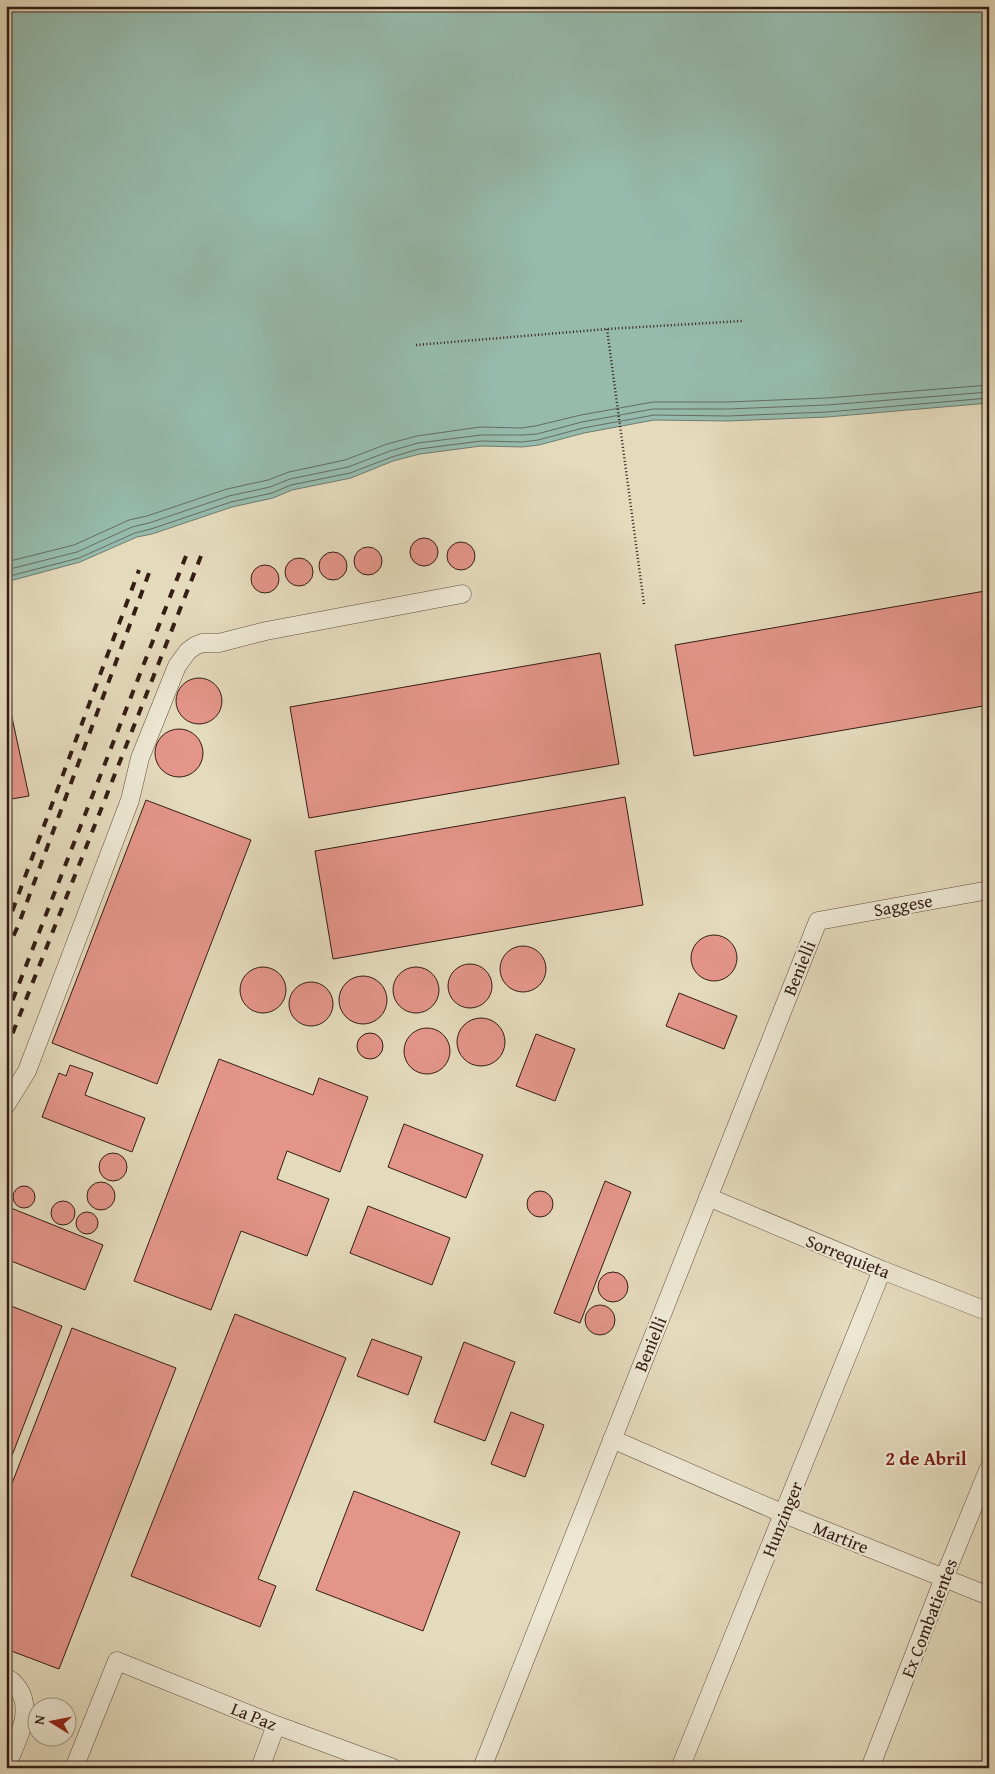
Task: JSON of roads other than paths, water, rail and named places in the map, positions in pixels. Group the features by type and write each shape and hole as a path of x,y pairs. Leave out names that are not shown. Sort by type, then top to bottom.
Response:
{"street":[{"path":"6,1105 27,1071 130,800 140,758 177,666 188,651 202,643 219,642 266,631 462,594"},
{"name":"Saggese","path":"818,920 989,890"},
{"name":"Benielli","path":"482,1768 818,920"},
{"name":"Sorrequieta","path":"708,1197 882,1270 989,1312"},
{"name":"Hunzinger","path":"680,1768 882,1270"},
{"name":"Martire","path":"612,1439 784,1514 989,1596"},
{"name":"Ex Combatientes","path":"870,1768 989,1468"},
{"name":"La Paz","path":"74,1768 117,1661 276,1725 393,1768"},
{"path":"6,1678 12,1680 23,1694 26,1711 6,1768"},
{"path":"260,1768 276,1725"}],"water":[{"path":"6,6 989,6 989,403 827,417 728,421 654,420 584,433 539,445 522,447 481,446 420,454 393,461 351,478 292,490 273,498 232,507 152,534 137,537 80,562 6,582"}],"railway":[{"path":"6,1050 203,551"},
{"path":"6,1017 186,556"},
{"path":"6,928 139,570"},
{"path":"6,952 18,926 149,573"}],"district":[{"name":"2 de Abril","path":"926,1458"}]}
